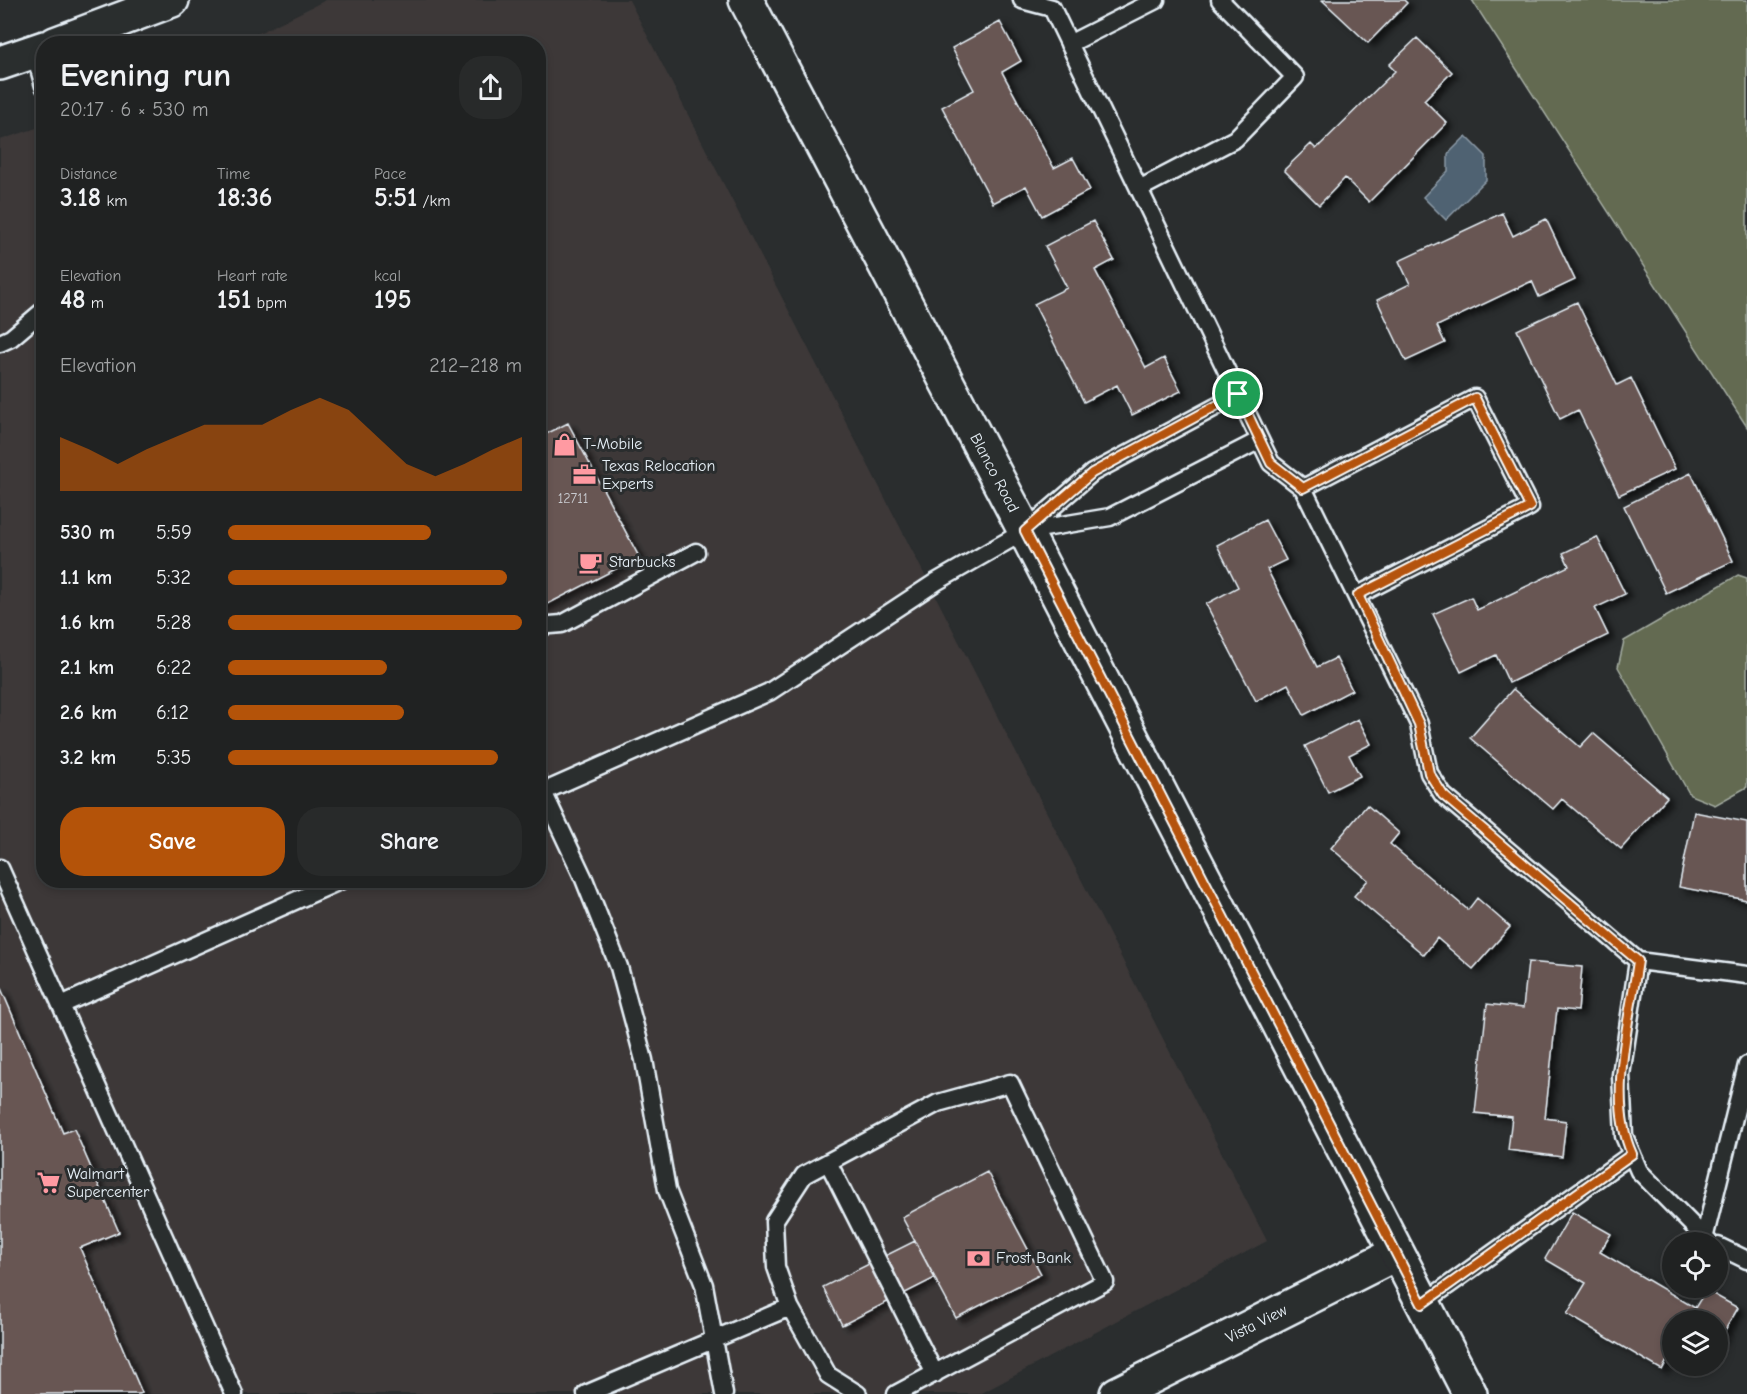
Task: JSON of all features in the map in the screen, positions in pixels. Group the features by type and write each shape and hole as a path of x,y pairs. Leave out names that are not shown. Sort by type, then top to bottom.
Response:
{"main road":[{"path":"74,36 172,0"},
{"name":"Blanco Road","path":"746,0 1025,531 1395,1254 1470,1394"},
{"path":"0,63 36,50"},
{"name":"Vista View","path":"1117,1394 1395,1254"}],"lane":[{"path":"1022,0 1052,8 1271,463 1303,488 1358,595 1419,724 1429,773 1443,795 1638,961 1747,975"},
{"path":"1069,44 1155,0"},
{"path":"1139,189 1235,139 1295,77 1220,0"},
{"path":"0,343 11,338 36,317"},
{"path":"546,786 769,692 936,582 1025,531 1092,473 1238,394"},
{"path":"1303,488 1475,398 1530,507 1358,595"},
{"path":"1025,531 1110,517 1260,440"},
{"path":"546,625 562,624 696,552"},
{"path":"546,802 588,889 619,967 644,1060 667,1190 704,1285 724,1394"},
{"path":"0,868 234,1394"},
{"path":"61,1005 324,888"},
{"path":"1638,961 1621,1076 1624,1136 1639,1171 1700,1232"},
{"path":"1712,1232 1747,1065"},
{"path":"858,1394 828,1375 790,1307 776,1266 774,1221 804,1175 938,1103 1010,1083 1105,1282 896,1394"},
{"path":"1422,1304 1632,1154"},
{"path":"828,1162 935,1374"},
{"path":"1728,1251 1747,1260"},
{"path":"586,1394 790,1307"}],"shaded area":[{"path":"326,0 629,0 1267,1241 980,1394 0,1394 0,140 36,128 36,888 546,888 546,36 253,36"}],"green space":[{"path":"1472,0 1747,0 1747,427"},
{"path":"1738,575 1747,578 1747,787 1715,805 1690,795 1618,667 1624,641"}],"water":[{"path":"1466,136 1486,156 1486,180 1446,220 1423,197 1448,171 1448,154"}],"building":[{"path":"1322,0 1404,0 1407,3 1368,43"},
{"path":"1000,22 1021,61 1002,72 1054,168 1073,158 1090,190 1042,216 1026,186 993,203 942,107 974,90 952,48"},
{"path":"1417,38 1452,72 1424,100 1447,123 1369,202 1345,178 1319,205 1284,170 1311,144 1316,149 1395,71 1389,65"},
{"path":"1502,213 1513,236 1546,219 1575,280 1539,297 1532,281 1437,326 1445,343 1406,361 1377,300 1410,284 1399,261"},
{"path":"1093,221 1114,260 1095,270 1146,368 1164,358 1181,391 1132,415 1117,385 1084,402 1034,304 1067,288 1045,246"},
{"path":"1577,302 1617,385 1631,378 1675,469 1619,495 1578,410 1560,419 1517,330"},
{"path":"568,423 639,557 546,605 546,434"},
{"path":"1691,473 1733,561 1666,593 1624,506"},
{"path":"1265,520 1286,560 1267,569 1317,667 1336,658 1352,690 1304,715 1288,684 1256,701 1206,604 1238,587 1217,545"},
{"path":"1597,537 1625,594 1595,608 1608,635 1509,683 1496,655 1461,672 1433,614 1471,597 1477,610 1569,566 1563,553"},
{"path":"1513,689 1580,747 1593,733 1667,797 1621,849 1562,799 1553,809 1470,738"},
{"path":"1358,719 1371,744 1349,755 1360,776 1328,792 1305,746"},
{"path":"1367,805 1399,833 1390,844 1468,910 1477,898 1510,927 1473,969 1437,938 1424,955 1354,896 1368,880 1331,848"},
{"path":"1694,812 1747,822 1747,900 1679,887"},
{"path":"1528,962 1582,967 1578,1011 1557,1009 1545,1118 1566,1121 1562,1157 1508,1150 1512,1117 1475,1113 1487,1004 1523,1008"},
{"name":"Walmart Supercenter","path":"0,986 63,1133 74,1129 119,1232 80,1248 142,1393 0,1394"},
{"name":"Frost Bank","path":"987,1172 1041,1274 956,1318 902,1217"},
{"path":"1572,1212 1611,1234 1600,1252 1662,1289 1662,1298 1678,1298 1695,1308 1701,1298 1720,1298 1738,1308 1728,1325 1728,1310 1662,1310 1662,1370 1567,1314 1586,1283 1545,1259"},
{"path":"915,1241 935,1278 842,1325 823,1287"}],"place":[{"name":"T-Mobile","path":"565,444"},
{"name":"Texas Relocation Experts","path":"584,475"},
{"name":"Starbucks","path":"591,562"},
{"name":"Walmart Supercenter","path":"49,1183"},
{"name":"Frost Bank","path":"978,1258"}],"route":[{"path":"1238,394 1271,463 1303,488 1475,398 1530,507 1358,595 1419,724 1429,773 1443,795 1638,961 1621,1076 1624,1136 1632,1154 1422,1304 1025,531 1092,473 1238,394"}]}
